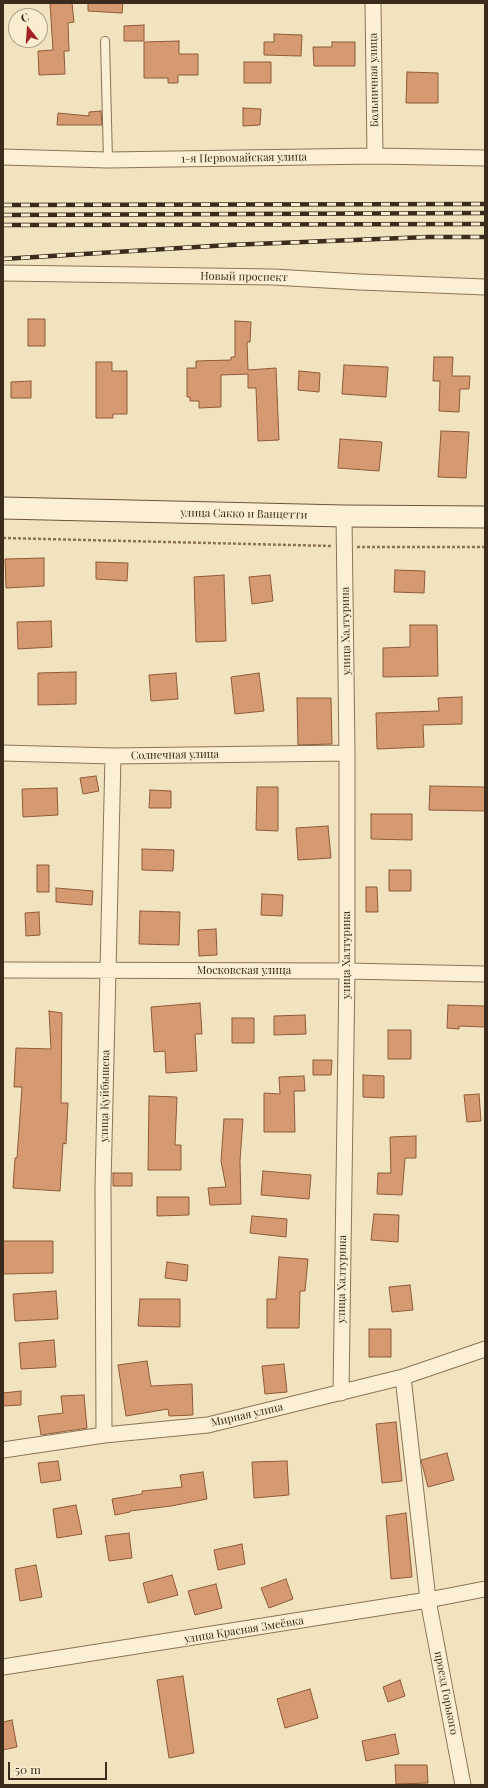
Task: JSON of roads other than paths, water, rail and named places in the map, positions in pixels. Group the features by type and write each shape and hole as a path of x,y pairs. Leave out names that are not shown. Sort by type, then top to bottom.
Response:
{"main road":[{"name":"улица Сакко и Ванцетти","path":"3,508 344,516 485,517"}],"street":[{"name":"Больничная улица","path":"373,3 376,156"},
{"name":"1-я Первомайская улица","path":"3,157 108,160 376,156 485,158"},
{"name":"Новый проспект","path":"3,273 273,277 485,287"},
{"name":"улица Халтурина","path":"341,1393 347,971 347,753 344,516"},
{"name":"Солнечная улица","path":"3,753 113,756 347,753"},
{"name":"улица Куйбышева","path":"104,1436 103,1185 113,756"},
{"name":"Московская улица","path":"3,970 347,971 485,974"},
{"name":"Мирная улица","path":"3,1450 104,1436 208,1425 403,1377 485,1349"},
{"name":"проезд Горького","path":"403,1377 428,1600 463,1785"},
{"name":"улица Красная Змеёвка","path":"3,1667 428,1600 485,1589"}],"lane":[{"path":"105,41 108,160"}],"railway":[{"path":"3,205 485,204"},
{"path":"3,215 485,213"},
{"path":"3,225 485,224"},
{"path":"3,259 229,245 428,237 485,237"}]}
